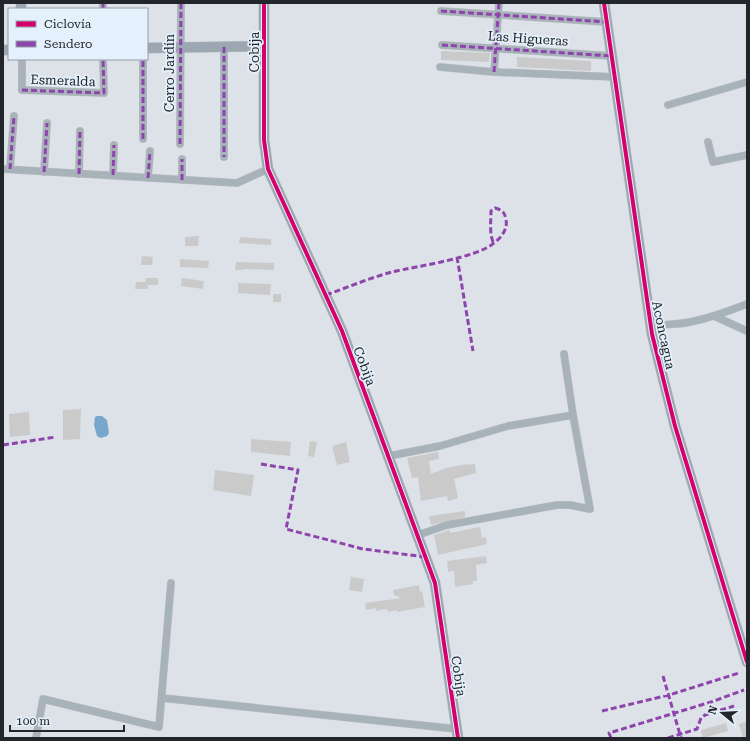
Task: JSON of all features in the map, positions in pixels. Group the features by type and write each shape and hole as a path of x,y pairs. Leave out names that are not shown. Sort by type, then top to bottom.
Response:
{"street":[{"name":"Cerro Jardín","path":"180,144 181,3"},
{"name":"Cobija","path":"264,3 264,140 268,169 342,331 435,583 458,733"},
{"path":"494,72 499,3"},
{"name":"Aconcagua","path":"604,3 651,328 676,426 747,662"},
{"path":"441,11 498,16 607,22"},
{"name":"Las Higueras","path":"442,45 612,56"},
{"path":"148,48 264,46"},
{"path":"224,47 224,157"},
{"name":"Esmeralda","path":"22,60 22,90 104,93 103,60"},
{"path":"143,60 143,139"},
{"path":"440,68 494,72 615,77"},
{"path":"668,105 747,82"},
{"path":"14,116 7,169 237,183 268,169"},
{"path":"44,172 46,123"},
{"path":"78,174 80,131"},
{"path":"708,142 713,162 747,155"},
{"path":"113,175 114,145"},
{"path":"148,178 150,151"},
{"path":"182,159 182,180"},
{"path":"651,328 663,324 689,322 714,316 747,304"},
{"path":"714,316 747,331"},
{"path":"418,534 447,525 556,505 570,505 590,509 564,354"},
{"path":"389,456 440,446 508,426 574,415"},
{"path":"36,738 43,699 160,727 172,583"},
{"path":"162,698 458,733"}],"water":[{"path":"102,416 107,420 109,433 107,436 101,438 97,436 94,425 95,417"}],"building":[{"path":"441,51 490,53 489,62 441,60"},
{"path":"517,57 591,61 591,71 517,67"},
{"path":"199,236 198,246 185,246 185,237"},
{"path":"240,237 271,239 271,245 239,243"},
{"path":"142,256 153,257 152,265 141,265"},
{"path":"180,259 209,261 208,268 180,267"},
{"path":"236,262 274,263 274,270 235,270"},
{"path":"146,278 158,278 158,285 148,285 148,289 135,289 136,282 145,282"},
{"path":"182,278 204,281 203,289 181,286"},
{"path":"238,283 271,284 270,295 238,293"},
{"path":"273,294 281,294 281,302 273,302"},
{"path":"81,409 80,439 63,440 63,410"},
{"path":"29,412 30,435 10,437 9,414"},
{"path":"251,439 291,442 290,456 251,452"},
{"path":"310,441 317,442 314,457 308,456"},
{"path":"346,442 350,462 337,465 332,446"},
{"path":"438,452 439,459 429,461 431,474 446,468 467,464 475,464 476,473 454,479 458,498 448,501 447,496 421,501 418,477 412,478 407,458"},
{"path":"215,470 254,475 251,496 213,490"},
{"path":"465,511 465,517 431,525 429,516"},
{"path":"480,527 482,538 486,537 487,544 438,555 434,535 450,530 450,533"},
{"path":"486,556 487,563 476,565 477,581 473,581 473,584 455,587 454,571 448,572 447,561"},
{"path":"351,577 364,579 362,592 349,590"},
{"path":"419,585 420,592 422,591 425,607 397,612 397,610 388,612 387,609 376,611 376,608 366,610 365,603 402,598 394,595 393,590"},
{"path":"747,721 747,738 743,738 739,724"},
{"path":"726,723 728,731 703,738 701,730"}],"marked path":[{"path":"103,3 103,8"},
{"path":"180,144 181,3"},
{"path":"494,72 499,3"},
{"path":"441,11 607,22"},
{"path":"442,45 612,56"},
{"path":"224,47 224,157"},
{"path":"22,90 104,93 103,60"},
{"path":"143,60 143,139"},
{"path":"10,169 14,116"},
{"path":"44,172 47,123"},
{"path":"79,174 80,131"},
{"path":"113,175 114,145"},
{"path":"148,178 150,151"},
{"path":"182,159 182,180"},
{"path":"326,295 384,274 446,261 486,248 494,243 499,239 506,227 504,213 495,208 491,211 491,236 492,240 494,244"},
{"path":"457,257 473,351"},
{"path":"3,445 56,437"},
{"path":"261,464 298,470 286,529 363,549 426,557"},
{"path":"602,711 669,695 739,673"},
{"path":"663,676 681,738"},
{"path":"611,738 609,733 711,702 744,690"},
{"path":"668,738 697,729 701,718 705,715 734,706"}],"cycle path":[{"path":"264,3 264,140 268,169 342,331 435,583 458,738"},
{"path":"604,3 652,334 675,426 747,662"}]}
